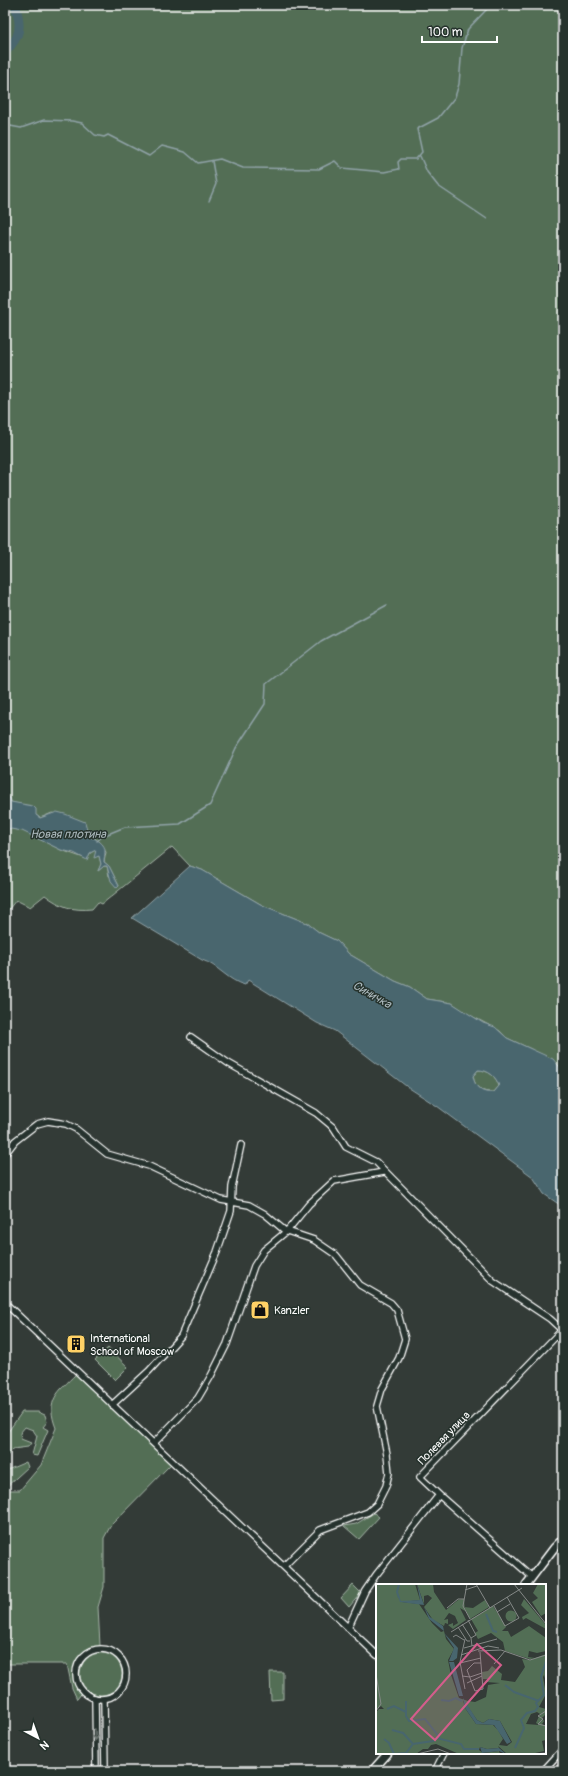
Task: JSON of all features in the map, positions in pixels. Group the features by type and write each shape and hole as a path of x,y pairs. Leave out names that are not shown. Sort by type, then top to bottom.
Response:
{"street":[{"path":"191,1037 228,1063 316,1113 334,1128 346,1147 376,1162 384,1172 431,1217 493,1281 550,1319 562,1330"},
{"path":"5,1154 15,1141 38,1124 48,1121 60,1122 76,1129 107,1154 149,1166 221,1200 231,1201 255,1208 287,1232 314,1240 336,1255 360,1285 391,1303 400,1316 405,1339 399,1358 386,1382 377,1406 387,1454 389,1473 386,1486 377,1504 368,1512 320,1530 284,1566"},
{"path":"112,1405 149,1371 178,1340 217,1252 231,1211 232,1188 241,1145"},
{"path":"154,1443 202,1392 227,1344 254,1266 268,1245 287,1232 309,1204 334,1181 384,1172"},
{"path":"5,1303 376,1654"},
{"name":"Полевая улица","path":"439,1495 420,1477 562,1330"},
{"path":"348,1628 365,1591 439,1495 531,1576"},
{"path":"527,1584 531,1576 563,1539"},
{"path":"96,1650 104,1650 118,1657 125,1671 122,1686 111,1697 104,1699 95,1698 85,1694 80,1688 76,1673 82,1658 96,1650"},
{"path":"95,1698 96,1771"},
{"path":"104,1699 105,1771"},
{"path":"543,1771 563,1749"},
{"path":"372,1771 387,1754"},
{"path":"435,1771 444,1754"}],"green space":[{"path":"5,5 563,5 563,1071 561,1067 531,1049 507,1038 500,1031 466,1013 452,1003 427,999 410,987 395,981 349,954 337,941 320,933 307,923 262,905 202,870 190,866 172,847 102,904 98,902 92,909 73,909 56,903 45,895 30,907 16,900 5,914 5,828 22,830 61,850 87,859 90,853 96,850 96,854 99,856 101,864 98,871 104,866 107,866 109,876 119,886 109,866 104,862 106,852 95,838 89,837 87,828 77,820 52,813 40,818 23,805 11,802 10,798 5,798"},
{"path":"478,1070 488,1072 496,1079 499,1086 494,1092 486,1092 477,1087 473,1076"},
{"path":"108,1348 128,1367 115,1380 95,1360"},
{"path":"76,1374 171,1464 111,1525 104,1538 104,1587 98,1607 100,1646 85,1652 75,1664 73,1679 81,1694 77,1699 72,1688 67,1664 5,1664 5,1495 10,1490 20,1490 41,1465 56,1428 52,1410 55,1397"},
{"path":"22,1412 38,1412 45,1415 47,1422 43,1427 48,1430 37,1456 32,1455 37,1436 33,1430 25,1427 20,1433 21,1439 31,1443 28,1447 13,1449 5,1458 5,1436"},
{"path":"26,1462 28,1467 5,1488 5,1471"},
{"path":"374,1513 379,1517 359,1539 344,1526 356,1524"},
{"path":"353,1585 361,1593 349,1607 341,1598"},
{"path":"97,1653 105,1653 113,1656 119,1662 122,1674 119,1686 113,1692 105,1695 97,1695 89,1692 83,1686 80,1678 80,1670 83,1662 89,1656"},
{"path":"270,1672 283,1672 283,1699 271,1700"}],"water":[{"name":"Новая плотина","path":"5,798 10,798 11,802 33,806 36,809 36,815 40,818 57,812 85,822 89,837 97,840 104,846 104,862 109,866 119,886 117,888 111,881 107,866 104,866 98,871 101,864 99,856 94,858 96,850 90,853 87,860 74,853 61,850 22,831 5,828"},
{"name":"Синичка","path":"190,866 202,870 262,905 307,923 320,933 337,941 349,954 395,981 410,987 427,999 452,1003 483,1023 495,1027 507,1038 553,1059 563,1071 563,1207 544,1194 533,1177 437,1106 406,1086 335,1031 317,1023 248,980 245,985 233,980 213,965 132,918","holes":["478,1070 488,1072 496,1079 499,1086 494,1092 483,1091 475,1084 473,1076"]}],"waterway":[{"path":"5,52 10,47 19,31 19,19 15,5"},
{"path":"5,125 21,128 44,120 72,121 82,123 95,135 104,137 108,135 149,156 162,146 185,152 198,163 220,159 243,168 319,169 335,161 342,168 384,172 399,169 398,162 401,159 416,159 422,152 417,129 438,118 455,97 459,84 462,48 468,29 488,8 506,5"},
{"path":"420,156 427,172 438,186 487,219"},
{"path":"209,201 216,184 212,161"},
{"path":"97,841 103,836 125,827 180,824 210,805 236,748 265,704 266,684 321,641 387,605"}],"place":[{"name":"Kanzler","path":"260,1310"},
{"name":"International School of Moscow","path":"76,1344"}]}
